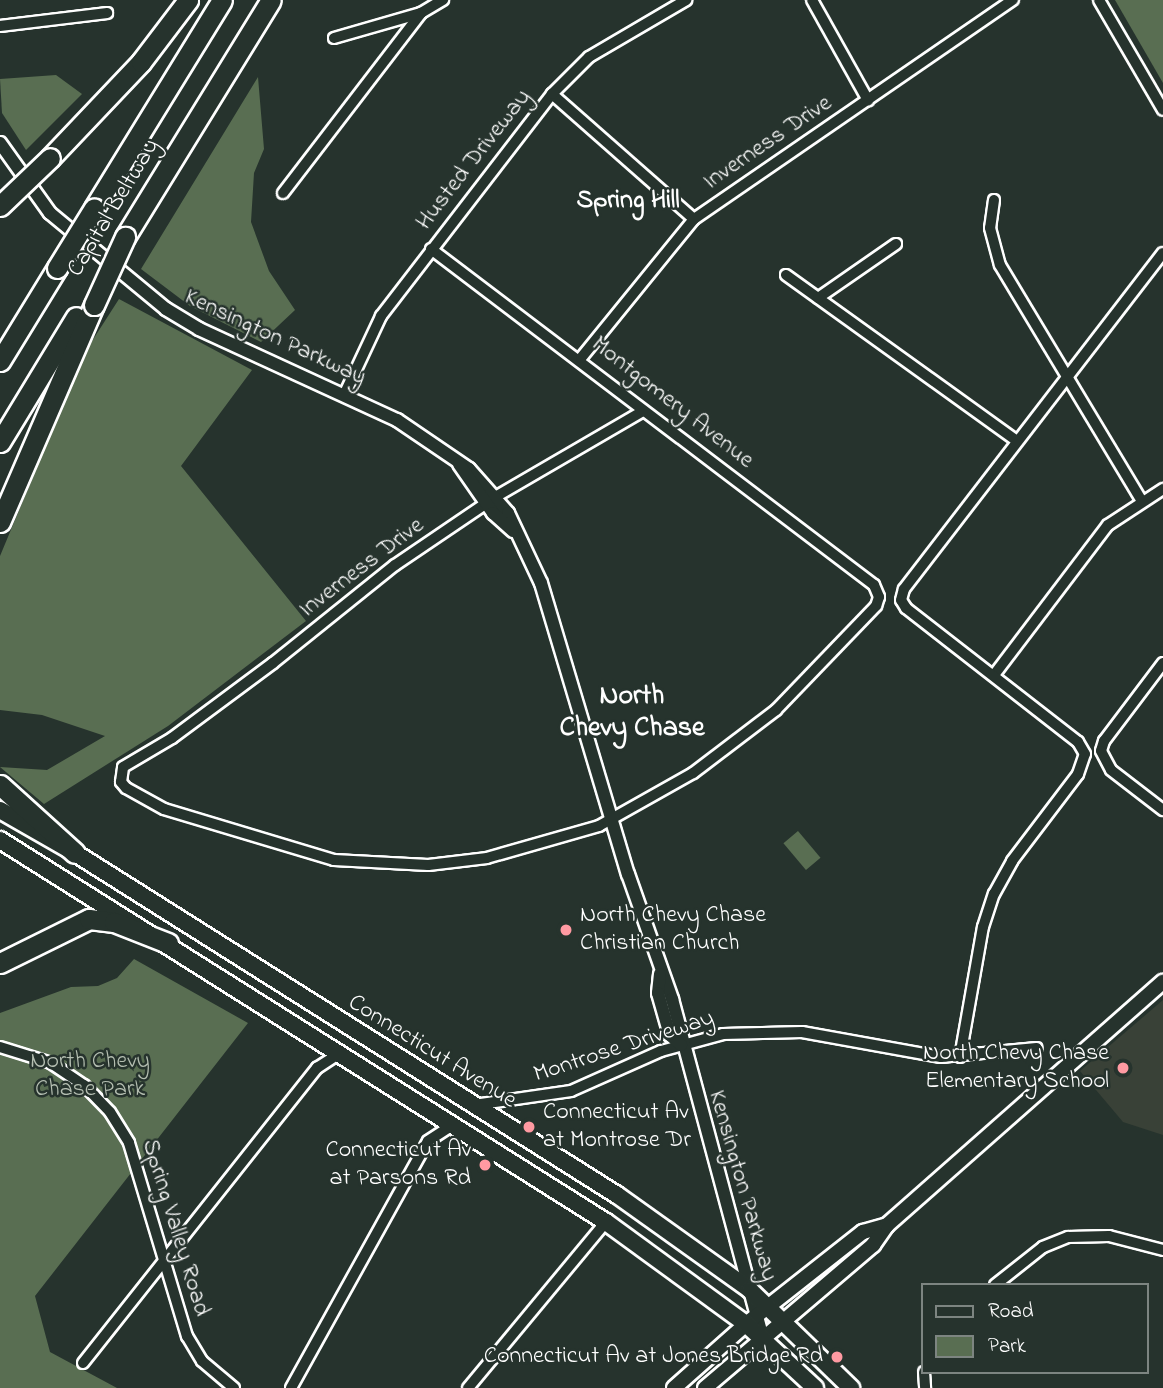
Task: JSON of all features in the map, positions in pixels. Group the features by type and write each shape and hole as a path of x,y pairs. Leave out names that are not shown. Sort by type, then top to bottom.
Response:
{"highway":[{"path":"0,206 50,159 141,62 188,0"},
{"name":"Capital Beltway","path":"0,361 222,0"},
{"name":"Capital Beltway","path":"0,442 91,301 125,237 271,0"},
{"path":"0,522 91,301"},
{"path":"0,785 75,853"},
{"path":"0,963 89,919 114,922 168,943"}],"main road":[{"name":"Connecticut Avenue","path":"0,810 75,853 617,1195 750,1290 763,1339 815,1388"},
{"name":"Connecticut Avenue","path":"0,840 168,943 337,1055 757,1316 783,1321 851,1388"},
{"path":"705,1388 873,1245 887,1225 1163,982"},
{"path":"674,1388 757,1316 863,1232 887,1225"}],"street":[{"path":"334,38 421,12 443,0"},
{"name":"Husted Driveway","path":"345,393 382,316 431,248 552,94 589,57 686,0"},
{"path":"812,0 868,100"},
{"name":"Inverness Drive","path":"581,358 694,219 1013,0"},
{"path":"1099,0 1163,110"},
{"path":"283,193 421,12"},
{"path":"0,26 107,13"},
{"path":"552,94 694,219"},
{"name":"Kensington Parkway","path":"0,143 50,213 166,309 199,329 345,393 397,420 459,464 518,536 541,583 660,970 658,993 670,1035 681,1045 750,1290"},
{"path":"995,200 990,228 1000,265 1066,379 1142,501"},
{"path":"818,298 896,244"},
{"name":"Montgomery Avenue","path":"431,248 581,358 643,411 874,585 879,597 873,611 750,732 693,774 612,817"},
{"path":"960,1058 983,927 994,894 1012,861 1078,775 1085,754 1078,742 901,600 904,589 1163,253"},
{"path":"786,275 1017,441"},
{"name":"Inverness Drive","path":"612,817 599,826 487,858 428,866 368,864 298,852 164,809 126,788 120,774 122,767 172,737 273,663 395,565 491,500 643,411"},
{"path":"994,675 1108,525 1163,489"},
{"path":"1163,663 1104,741 1101,751 1111,770 1163,810"},
{"name":"Montrose Driveway","path":"473,1105 571,1091 681,1045 723,1034 790,1031 912,1054 960,1058 1037,1048"},
{"name":"Spring Valley Road","path":"0,1047 51,1063 83,1085 110,1112 129,1143 187,1336 202,1361 234,1388"},
{"path":"83,1363 317,1068 337,1055"},
{"path":"290,1388 428,1142 451,1126"},
{"path":"468,1388 606,1222"},
{"path":"998,1283 1043,1247 1068,1237 1109,1236 1163,1250"}],"shaded area":[{"name":"North Chevy Chase Elementary School","path":"1163,1000 1163,1135 1123,1122 1080,1071"}],"green space":[{"path":"1115,0 1163,0 1163,83"},
{"path":"56,75 82,94 26,150 2,113 0,79"},
{"path":"258,77 264,149 254,173 251,222 269,271 295,310 261,342 190,306 141,269"},
{"path":"119,299 252,370 181,466 306,621 168,726 44,804 0,767 47,770 105,736 42,715 0,710 0,556 85,352"},
{"path":"798,831 820,858 806,870 783,843"},
{"name":"North Chevy Chase Park","path":"134,959 248,1023 35,1296 50,1352 117,1388 0,1388 0,1013 71,987 98,986 117,978"}],"place":[{"name":"North Chevy Chase Christian Church","path":"566,930"},
{"name":"North Chevy Chase Elementary School","path":"1123,1068"},
{"name":"Connecticut Av at Montrose Dr","path":"529,1127"},
{"name":"Connecticut Av at Parsons Rd","path":"485,1165"},
{"name":"Connecticut Av at Jones Bridge Rd","path":"837,1357"}],"district":[{"name":"Spring Hill","path":"628,202"},
{"name":"North Chevy Chase","path":"632,713"}]}
